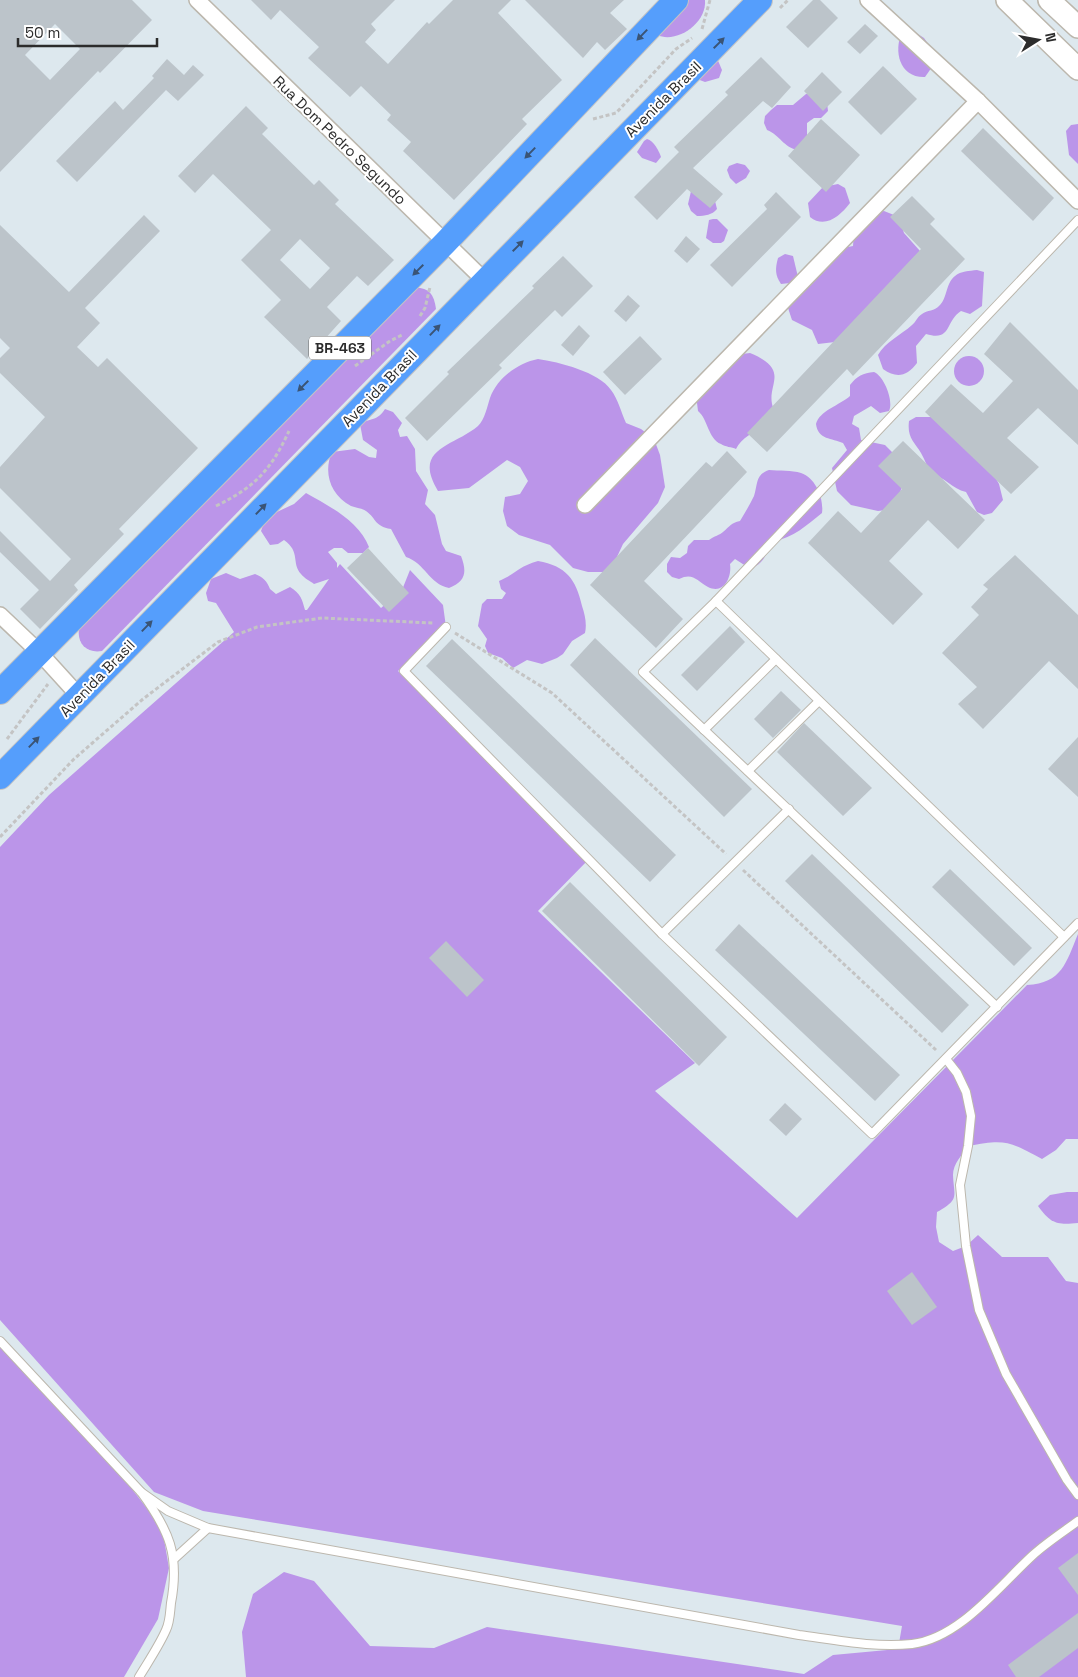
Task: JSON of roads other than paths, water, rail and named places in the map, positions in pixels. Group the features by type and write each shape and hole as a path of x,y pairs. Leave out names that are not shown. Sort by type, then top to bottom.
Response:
{"main road":[{"name":"BR-463","path":"0,692 445,243 676,0"},
{"name":"Avenida Brasil","path":"0,777 484,280 760,0"},
{"path":"1007,0 1078,69"},
{"path":"1049,0 1078,28"}],"street":[{"name":"Rua Dom Pedro Segundo","path":"197,0 484,280"},
{"path":"868,0 978,101 1078,201"},
{"path":"585,505 978,101"},
{"path":"0,615 39,652 79,696"}],"lane":[{"path":"997,1007 643,672 716,601 1078,220"},
{"path":"716,601 1064,938"},
{"path":"446,627 404,670 662,934 872,1134 1078,923"},
{"path":"704,730 776,659"},
{"path":"748,771 819,701"},
{"path":"662,934 789,809"},
{"path":"946,1059 957,1073 966,1092 970,1116 968,1146 960,1185 966,1246 979,1310 1006,1374 1067,1480 1078,1495"},
{"path":"0,1340 141,1492 160,1518 175,1558 173,1597 167,1629 139,1677"},
{"path":"141,1492 168,1511 208,1528 799,1635 859,1643 913,1644 940,1637 986,1602 1033,1555 1078,1521"},
{"path":"175,1558 208,1528"}]}
